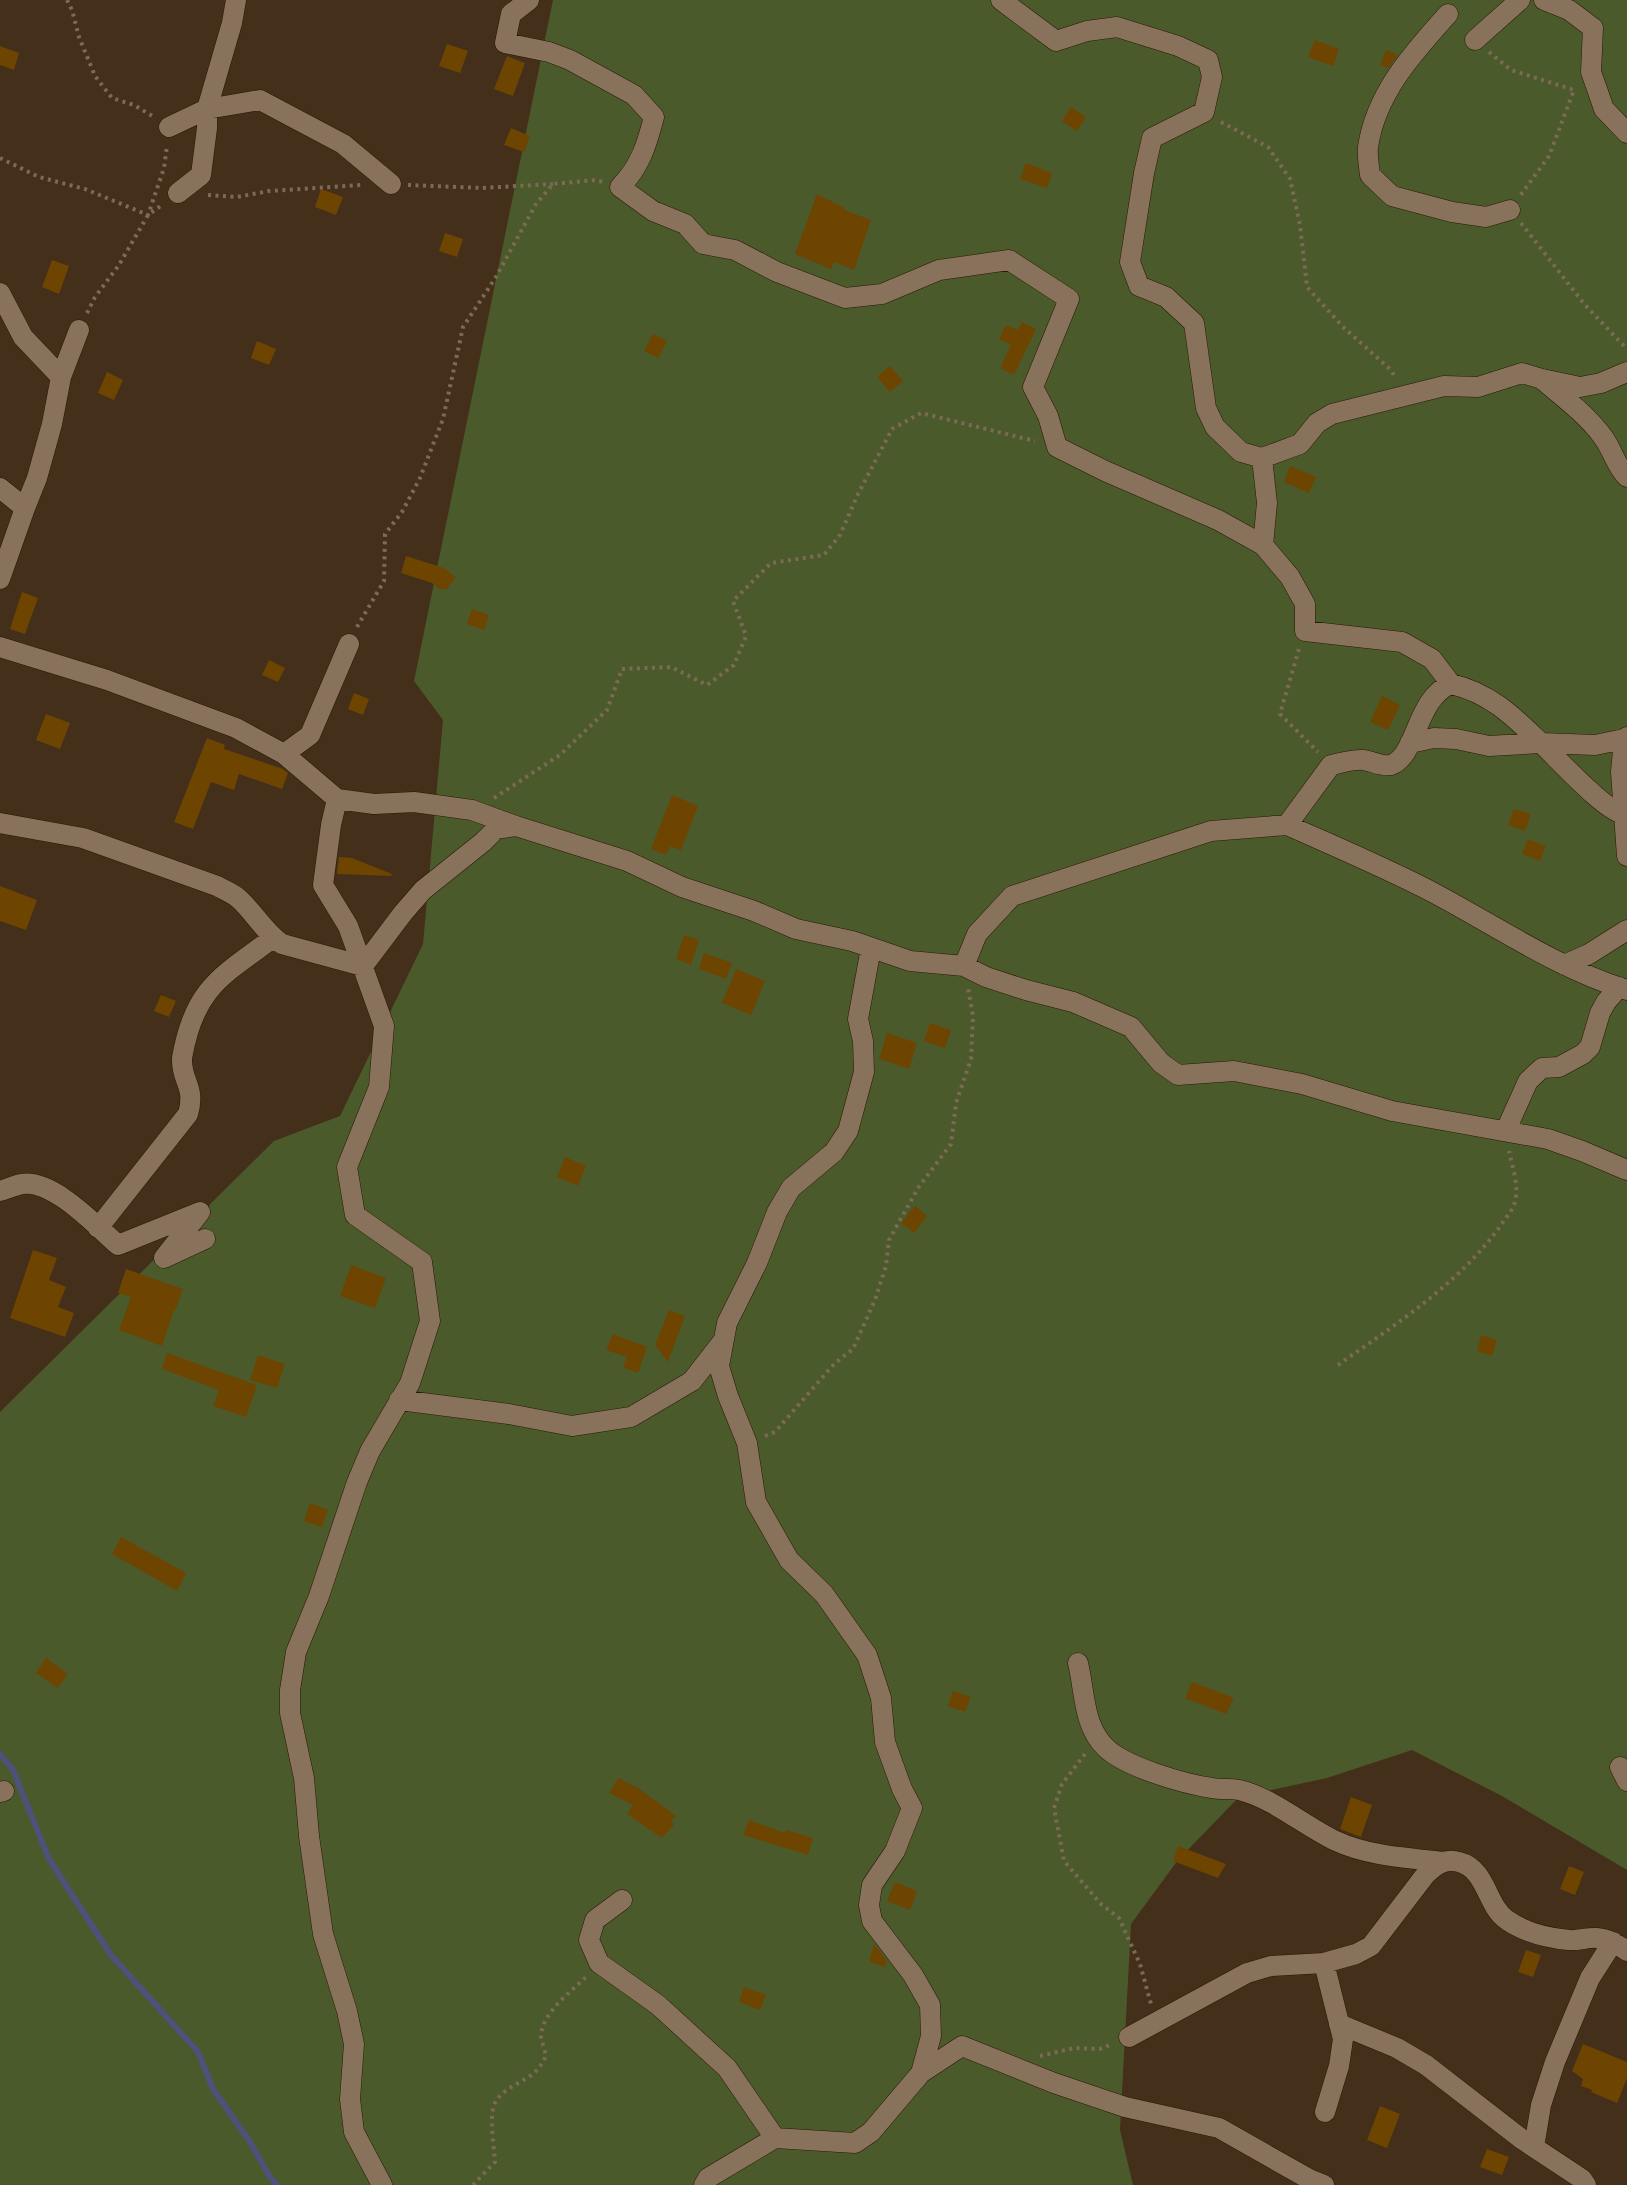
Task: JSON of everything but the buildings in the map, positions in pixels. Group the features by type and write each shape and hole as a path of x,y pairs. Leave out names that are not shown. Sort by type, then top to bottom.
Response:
{"street":[{"path":"178,193 201,175 207,109 232,23 236,0"},
{"path":"530,0 511,14 505,43 549,52 570,60 634,95 654,117 645,150 631,177 620,188 653,211 685,224 703,244 735,250 777,272 845,298 882,294 939,270 1009,260 1069,299 1033,387 1048,416 1057,447 1105,471 1218,520 1263,545 1290,577 1305,604 1305,631 1402,642 1432,659 1451,684"},
{"path":"1001,0 1056,41 1087,31 1117,27 1178,46 1208,60 1212,76 1204,112 1152,138 1130,262 1139,286 1166,297 1194,323 1206,408 1215,427 1241,452 1262,458 1300,444 1317,423 1332,414 1444,386 1478,387 1522,373 1580,387 1627,372"},
{"path":"1475,40 1520,0"},
{"path":"1544,0 1569,10 1593,28 1591,72 1604,109 1627,134"},
{"path":"1448,14 1411,55 1379,105 1368,148 1370,175 1392,196 1452,212 1486,217 1510,210"},
{"path":"169,128 207,109 260,100 343,144 391,184"},
{"path":"0,293 22,337 61,377"},
{"path":"0,579 37,478 52,424 61,377 79,330"},
{"path":"1542,379 1604,437 1611,454 1627,477"},
{"path":"1262,458 1267,503 1263,545"},
{"path":"0,488 25,508"},
{"path":"284,754 310,735 349,644"},
{"path":"0,647 107,680 236,728 284,754 337,799 374,804 414,802 472,810 627,861 682,887 754,911 796,929 871,948 910,961 964,966 987,977 1026,990 1073,1002 1131,1027 1161,1063 1178,1076 1234,1071 1302,1084 1392,1111 1506,1130 1556,1142 1582,1150 1627,1170"},
{"path":"0,652 236,728"},
{"path":"1287,825 1331,765 1362,760 1387,766 1401,758 1430,701 1441,688 1451,684 1466,688 1499,705 1605,805 1625,815"},
{"path":"1410,743 1434,738 1456,739 1489,746 1541,743 1595,745 1626,738 1621,772 1627,856"},
{"path":"337,799 330,825 323,885 348,926 384,1026 379,1087 347,1167 355,1215 422,1262 430,1321 410,1383 370,1451 357,1482 319,1596 296,1652 290,1690 290,1713 304,1778 309,1836 323,1935 347,2011 354,2044 350,2099 354,2132 382,2185"},
{"path":"0,823 82,838 217,886 237,898 273,938 282,944 363,966"},
{"path":"964,966 976,934 1012,896 1211,831 1287,825 1434,893 1564,965 1623,989"},
{"path":"363,966 423,890 496,829 516,826"},
{"path":"1564,965 1588,954 1627,930"},
{"path":"98,1228 188,1114 192,1094 182,1066 182,1058 197,1004 208,988 225,973 273,938"},
{"path":"871,948 858,1019 863,1041 864,1072 848,1131 834,1152 791,1188 782,1204 757,1263 727,1323 719,1366 747,1443 756,1502 789,1560 824,1594 867,1655 881,1698 885,1742 902,1789 912,1808 895,1851 872,1885 869,1905 872,1920 913,1975 930,2005 931,2036 921,2073"},
{"path":"1506,1130 1528,1081 1542,1068 1559,1067 1583,1054 1590,1047 1600,1013 1606,1002 1623,989"},
{"path":"0,1191 24,1184 46,1187 118,1245 200,1212 164,1258 206,1239"},
{"path":"399,1400 509,1414 572,1426 631,1417 692,1381 724,1338"},
{"path":"1078,1664 1087,1714 1094,1734 1107,1749 1124,1760 1177,1781 1215,1789 1239,1790 1276,1807 1338,1842 1361,1850 1398,1857 1443,1862 1451,1860 1472,1867 1498,1914 1518,1928 1570,1940 1597,1938 1620,1946 1590,1978 1555,2062 1541,2105 1533,2147"},
{"path":"1129,2037 1156,2021 1201,2000 1247,1973 1271,1966 1324,1963 1356,1954 1371,1946 1426,1874 1443,1862"},
{"path":"622,1900 595,1920 589,1940 599,1963 658,2005 727,2068 775,2138"},
{"path":"1324,1963 1343,2039 1339,2066 1325,2112"},
{"path":"1339,2024 1397,2048 1426,2065 1533,2147 1582,2179 1586,2185"},
{"path":"704,2185 708,2178 775,2138 855,2143 871,2132 921,2073 962,2046 1054,2083 1125,2107 1219,2128 1309,2179 1324,2185"}],"path":[{"path":"67,0 95,76 112,98 134,105 169,128 164,168 148,215 119,265 95,297 79,330"},
{"path":"1475,40 1511,70 1574,90 1549,156 1510,210 1585,305 1627,349"},
{"path":"1204,112 1268,147 1290,179 1300,225 1307,287 1342,326 1392,370 1402,395"},
{"path":"0,158 39,177 85,189 148,215"},
{"path":"148,215 178,193 237,197 315,187 391,184 482,188 595,180 620,188"},
{"path":"349,644 384,581 385,534 402,512 420,477 443,420 463,327 496,277 536,204 553,184"},
{"path":"472,810 560,755 607,710 622,669 671,667 707,685 734,664 746,636 733,601 771,563 824,555 840,535 858,494 892,429 921,413 1057,447"},
{"path":"1305,631 1287,684 1280,714 1331,765"},
{"path":"747,1443 775,1431 834,1364 854,1349 875,1300 886,1266 889,1240 918,1188 951,1144 956,1103 971,1059 973,1016 964,966"},
{"path":"1338,1365 1447,1285 1495,1234 1512,1209 1516,1196 1506,1130"},
{"path":"1094,1734 1087,1751 1070,1771 1057,1795 1054,1808 1064,1861 1101,1904 1119,1918 1140,1964 1156,2021"},
{"path":"473,2185 495,2162 493,2110 496,2101 502,2093 540,2067 546,2056 541,2037 544,2023 552,2011 599,1963"},
{"path":"1033,2058 1074,2048 1101,2049 1129,2037"}],"green space":[{"path":"553,0 1627,0 1627,1870 1502,1796 1412,1750 1327,1778 1239,1797 1178,1860 1131,1924 1120,2130 1133,2185 0,2185 0,1412 274,1141 340,1116 423,944 443,720 414,681"}],"waterway":[{"path":"0,1754 13,1770 49,1859 111,1955 198,2052 213,2089 277,2185"}]}
